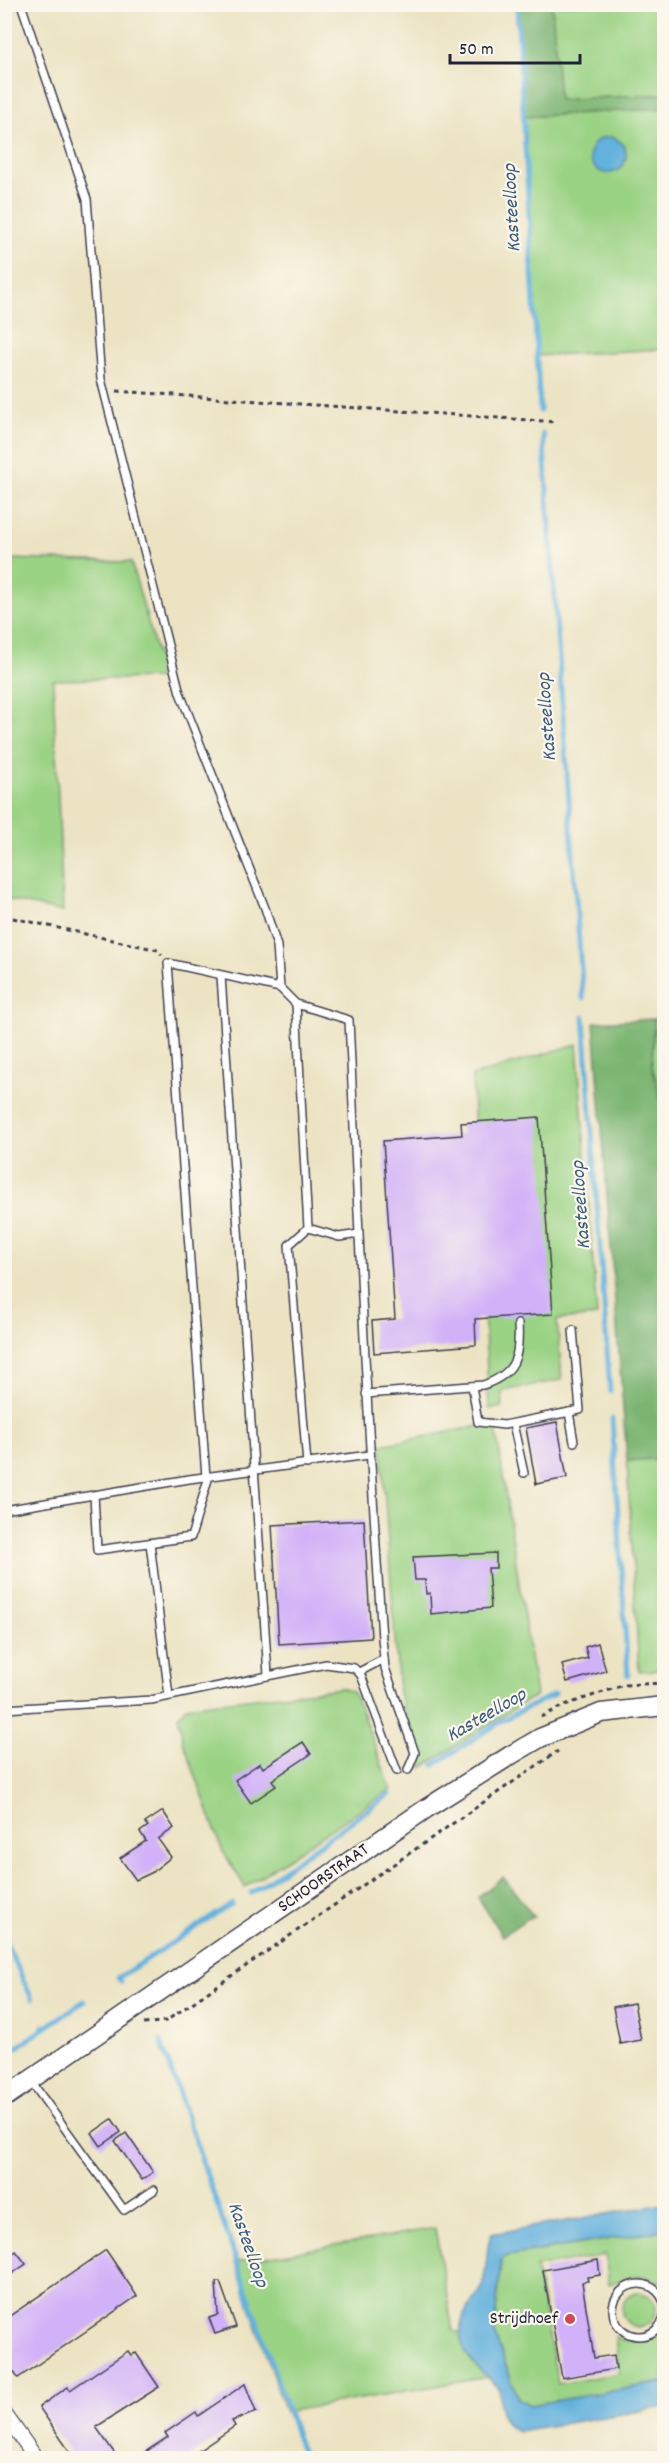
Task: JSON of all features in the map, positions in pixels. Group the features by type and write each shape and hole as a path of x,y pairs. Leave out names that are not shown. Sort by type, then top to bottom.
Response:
{"street":[{"name":"SCHOORSTRAAT","path":"4,2098 427,1808 511,1755 540,1738 601,1713 664,1706"},
{"path":"4,2413 34,2458"}],"lane":[{"path":"21,4 87,199 103,390 180,693 265,908 277,946 280,988"},
{"path":"94,1495 97,1550 191,1537 208,1477 168,963 280,988 296,1004 349,1020 369,1455 384,1659 415,1753 408,1770"},
{"path":"221,976 268,1675"},
{"path":"296,1004 308,1228"},
{"path":"307,1464 289,1245 308,1228"},
{"path":"308,1228 339,1237 359,1234"},
{"path":"366,1394 483,1385 500,1379 513,1365 518,1352 518,1324"},
{"path":"472,1386 478,1422 513,1424 580,1410 573,1330"},
{"path":"568,1412 574,1442"},
{"path":"513,1424 524,1473"},
{"path":"4,1510 208,1477 369,1455"},
{"path":"150,1543 169,1696"},
{"path":"359,1672 384,1659"},
{"path":"4,1709 151,1700 326,1664 354,1668 359,1672 397,1771"},
{"path":"30,2080 124,2210 154,2190"},
{"path":"637,2284 652,2288 662,2299 664,2306 664,2314 658,2328 644,2336 636,2336 621,2329 613,2315 616,2298 628,2286 637,2284"}],"path":[{"path":"103,390 556,422"},
{"path":"4,916 158,950 168,963"},
{"name":"SCHOORSTRAAT","path":"153,2023 166,2020 566,1745"}],"green space":[{"path":"515,5 552,5 559,100 664,94 664,108 524,117"},
{"path":"552,5 664,5 664,94 558,100"},
{"path":"664,108 664,349 536,356 524,117"},
{"path":"5,559 131,562 164,678 53,680 63,912 5,899"},
{"path":"664,1018 664,1109 652,1066 654,1019"},
{"path":"654,1019 652,1066 664,1109 664,1458 627,1461 594,1022"},
{"path":"577,1044 597,1316 557,1320 562,1380 502,1391 503,1407 489,1409 472,1076"},
{"path":"495,1423 536,1696 422,1768 399,1694 381,1445"},
{"path":"664,1458 664,1670 639,1671 627,1461"},
{"path":"342,1688 352,1692 357,1699 391,1789 245,1887 222,1850 183,1741 178,1716 185,1708 194,1705"},
{"path":"503,1877 534,1917 528,1918 502,1936 478,1897"},
{"path":"435,2228 453,2331 462,2333 470,2358 488,2377 285,2412 235,2262"},
{"path":"664,2230 664,2285 644,2277 609,2284 605,2255 536,2267 558,2384 619,2373 615,2337 648,2341 664,2330 664,2382 530,2406 518,2398 494,2333 501,2260 507,2256"},
{"path":"639,2293 651,2298 656,2310 651,2322 639,2327 627,2322 622,2310 627,2298"}],"water":[{"path":"608,137 621,142 626,155 621,168 608,173 595,168 590,155 595,142"},
{"path":"664,2204 664,2230 507,2256 501,2260 494,2333 518,2398 530,2405 664,2382 664,2407 518,2431 511,2427 501,2414 499,2388 473,2363 462,2344 460,2334 467,2309 481,2289 491,2234"}],"building":[{"path":"539,1117 553,1314 475,1319 476,1345 374,1353 372,1321 395,1319 383,1141 462,1135 461,1123"},
{"path":"557,1422 567,1478 536,1484 526,1428"},
{"path":"364,1520 371,1638 279,1644 272,1525"},
{"path":"496,1553 496,1568 488,1568 491,1608 431,1614 430,1593 426,1594 425,1580 415,1580 413,1557"},
{"path":"598,1643 606,1671 567,1682 562,1665 588,1658 585,1647"},
{"path":"303,1742 311,1754 272,1780 276,1786 251,1803 235,1780 260,1763 263,1768"},
{"path":"163,1811 174,1828 158,1839 171,1857 151,1873 136,1880 120,1858 146,1841 140,1832 148,1826 145,1823"},
{"path":"634,2003 641,2040 620,2044 613,2007"},
{"path":"112,2119 121,2132 101,2146 92,2133"},
{"path":"126,2133 153,2172 142,2180 115,2141"},
{"path":"106,2250 137,2296 18,2378 4,2359 4,2320"},
{"path":"16,2251 26,2264 4,2279 4,2260"},
{"name":"Strijdhoef","path":"598,2260 600,2275 587,2277 588,2281 582,2282 594,2358 614,2355 616,2369 562,2378 543,2270"},
{"path":"216,2282 220,2282 236,2327 215,2334 209,2318 218,2315"},
{"path":"128,2351 131,2355 136,2353 159,2387 96,2427 118,2458 74,2458 39,2407 68,2387 70,2390"},
{"path":"245,2384 256,2412 232,2421 235,2426 188,2458 136,2458 168,2437 165,2433 196,2412 198,2416"}],"waterway":[{"name":"Kasteelloop","path":"517,4 540,411"},
{"name":"Kasteelloop","path":"543,434 583,998"},
{"name":"Kasteelloop","path":"584,1017 610,1391"},
{"name":"Kasteelloop","path":"612,1419 628,1675"},
{"name":"Kasteelloop","path":"434,1765 503,1720 555,1694"},
{"name":"Kasteelloop","path":"251,1893 390,1794"},
{"name":"Kasteelloop","path":"121,1981 118,1978 232,1904"},
{"path":"4,1938 32,1999"},
{"path":"44,2026 45,2028 84,2001"},
{"path":"4,2057 45,2028"},
{"name":"Kasteelloop","path":"161,2041 304,2458"}],"place":[{"name":"Strijdhoef","path":"570,2319"}]}
